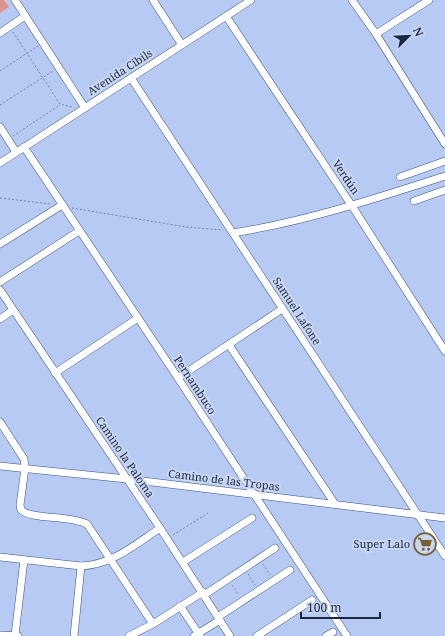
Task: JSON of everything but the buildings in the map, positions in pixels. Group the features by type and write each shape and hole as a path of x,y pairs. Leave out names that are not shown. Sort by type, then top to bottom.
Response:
{"street":[{"path":"15,0 42,44 85,108"},
{"path":"153,0 182,45"},
{"name":"Avenida Cibils","path":"0,163 251,0"},
{"path":"352,0 376,34 445,144"},
{"path":"376,34 429,0"},
{"path":"0,33 25,16"},
{"name":"Verdún","path":"226,16 352,206 445,351"},
{"name":"Samuel Lafone","path":"131,78 445,556"},
{"path":"0,127 16,152"},
{"name":"Pernambuco","path":"24,147 178,378 346,636"},
{"path":"400,177 445,161"},
{"path":"232,232 283,225 352,206 445,176"},
{"path":"414,201 445,190"},
{"path":"0,244 62,205"},
{"path":"0,282 79,231"},
{"name":"Camino la Paloma","path":"0,290 168,539 230,636"},
{"path":"178,378 230,345 282,309"},
{"path":"0,319 13,310"},
{"path":"55,373 138,318"},
{"path":"230,345 335,504"},
{"path":"0,422 24,459 25,468 20,505 21,510 28,514 70,518 87,524 153,624"},
{"name":"Camino de las Tropas","path":"0,466 127,479 445,518"},
{"path":"183,562 252,518"},
{"path":"0,557 81,566 100,564 111,560 160,528"},
{"path":"132,636 180,606 228,579 275,548"},
{"path":"0,635 17,636 24,560"},
{"path":"74,636 81,566"},
{"path":"180,606 198,635 243,601 290,570"},
{"path":"257,636 312,600"},
{"path":"326,636 333,632"}],"path":[{"path":"10,26 26,54 60,104"},
{"path":"0,71 42,44"},
{"path":"0,105 59,68"},
{"path":"8,139 60,104 72,106 76,114"},
{"path":"0,198 41,204 62,205 186,227 232,232"},
{"path":"168,539 208,513"},
{"path":"260,558 274,580"},
{"path":"244,569 258,591"},
{"path":"228,579 243,601"}],"shaded area":[{"path":"0,0 4,0 9,7 0,13"}],"place":[{"name":"Super Lalo","path":"425,544"}]}
